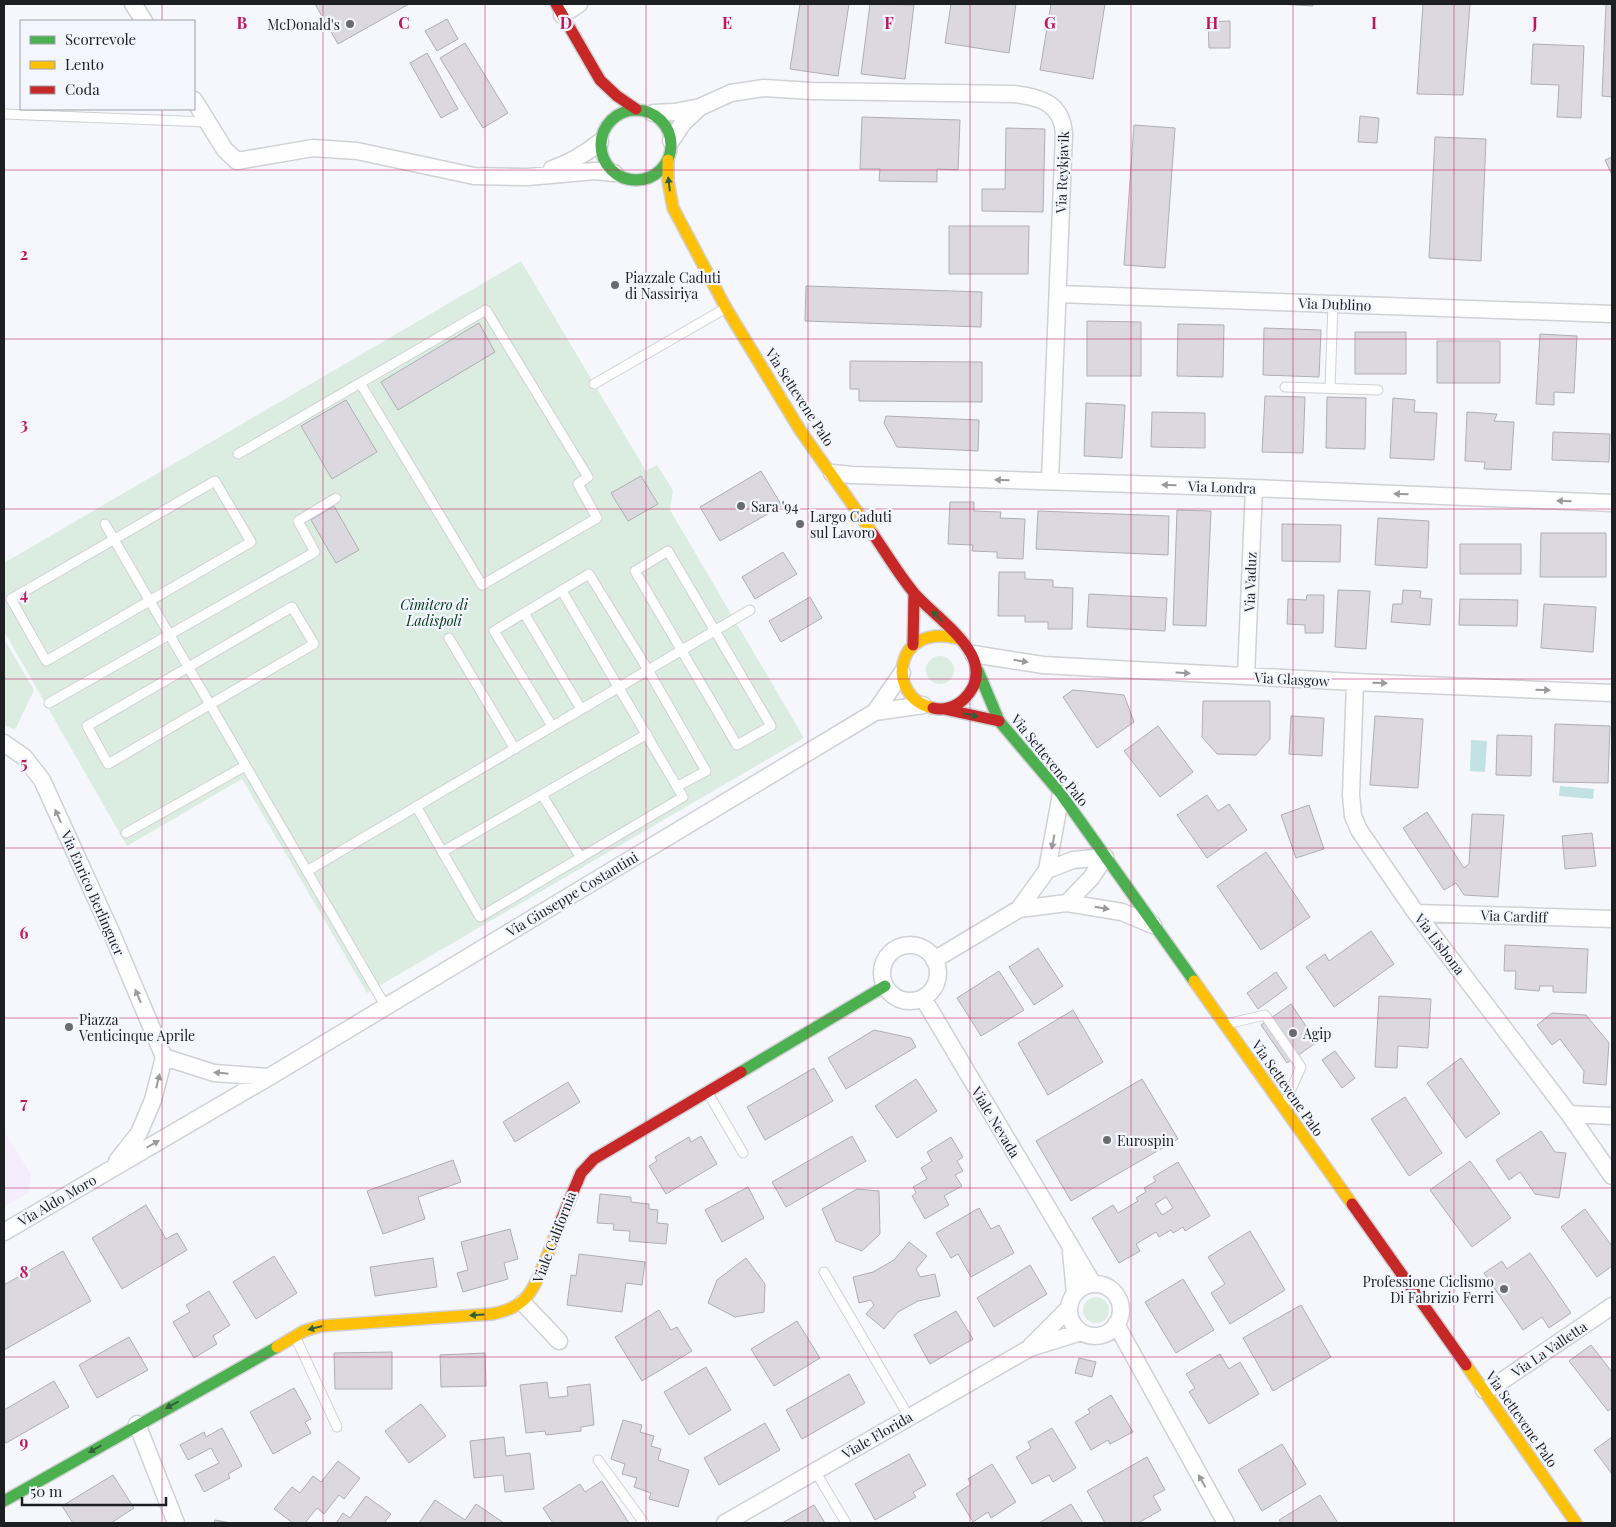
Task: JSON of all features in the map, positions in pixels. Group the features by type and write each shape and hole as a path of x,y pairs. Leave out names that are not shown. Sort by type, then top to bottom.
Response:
{"street":[{"path":"133,4 143,20"},
{"path":"579,4 559,9 600,80 617,96 636,109"},
{"path":"600,80 602,96"},
{"name":"Via Reykjavik","path":"653,113 675,112 700,107 731,93 764,88 812,91 1014,94 1048,103 1057,110 1064,124 1050,481"},
{"path":"195,102 225,150 237,161 313,148 357,151 474,176 528,177 594,171 614,173"},
{"name":"Via Reykjavik","path":"671,142 683,123 700,107"},
{"path":"528,177 568,164 585,154 618,114 626,110 636,109 653,113 662,120 668,130 671,142"},
{"path":"604,112 601,154 606,164 614,173"},
{"name":"Via Settevene Palo","path":"671,142 668,160 668,181 673,208 726,308 800,430 832,472 914,593 973,654 999,721 1062,794 1576,1523"},
{"path":"640,180 656,174 668,160"},
{"name":"Via Settevene Palo","path":"614,173 622,178 640,180 673,208"},
{"name":"Via Dublino","path":"1058,294 1612,314"},
{"name":"Via Londra","path":"832,472 852,475 1254,488 1612,503"},
{"name":"Via Vaduz","path":"1246,676 1254,488"},
{"path":"913,645 914,593"},
{"path":"960,639 948,634 935,634 923,638 913,645 903,663 902,673 908,692 923,705 933,709 944,709 999,721"},
{"name":"Via Glasgow","path":"973,654 1043,665 1355,682 1612,692"},
{"path":"944,709 955,706 972,692 978,671"},
{"path":"875,712 902,673"},
{"name":"Via Lisbona","path":"1355,682 1351,795 1353,816 1363,837 1416,913 1569,1114 1612,1176"},
{"path":"875,712 923,705"},
{"name":"Via Giuseppe Costantini","path":"270,1077 875,712"},
{"name":"Via Enrico Berlinguer","path":"4,743 24,757 42,780 112,934 164,1057"},
{"path":"934,960 1019,909 1048,870 1062,794"},
{"path":"1048,870 1074,860 1105,857"},
{"path":"1067,903 1091,878 1105,857"},
{"path":"1019,909 1067,903 1122,912 1153,925"},
{"name":"Via Cardiff","path":"1416,913 1612,919"},
{"path":"914,945 929,953 934,960 937,968 935,985 923,998 906,1001 890,993 885,986 882,978 882,969 889,954 897,948 914,945"},
{"name":"Viale California","path":"523,1303 535,1287 573,1189 586,1166 603,1153 885,986"},
{"name":"Viale Nevada","path":"923,998 1070,1247 1094,1284"},
{"path":"111,1169 139,1133 154,1100 164,1057 214,1073 270,1077"},
{"name":"Via Aldo Moro","path":"4,1232 270,1077"},
{"path":"1569,1114 1612,1116"},
{"name":"Viale Nevada","path":"1070,1247 1072,1301"},
{"path":"1094,1284 1105,1286 1113,1292 1118,1299 1120,1316 1112,1329 1104,1334 1089,1336 1073,1325 1069,1317 1072,1301 1085,1286 1094,1284"},
{"name":"Viale Florida","path":"1030,1348 1072,1301"},
{"path":"4,1501 137,1424 312,1328 336,1324 492,1314 510,1311 523,1303 559,1341"},
{"name":"Via La Valletta","path":"1484,1390 1496,1385 1612,1306"},
{"path":"1116,1324 1226,1523"},
{"name":"Viale Florida","path":"724,1523 1030,1348 1081,1332"},
{"path":"137,1424 176,1523"}],"lane":[{"path":"4,114 208,122"},
{"path":"1330,388 1333,304"},
{"path":"594,384 726,308"},
{"path":"238,454 360,383 486,310 588,477 578,484 597,518 482,584 360,383"},
{"path":"1285,387 1378,390"},
{"path":"215,481 251,542 150,601 46,661 11,599 215,481"},
{"path":"49,703 315,552 298,521 336,498"},
{"path":"105,524 386,1007"},
{"path":"668,551 715,631 771,726 737,745 635,571 668,551"},
{"path":"552,726 494,630 589,574 648,670 706,771 678,786"},
{"path":"416,806 480,917 683,797 562,591"},
{"path":"292,606 314,644 210,705 108,764 86,726 292,606"},
{"path":"306,871 750,610"},
{"path":"524,613 581,709"},
{"path":"449,638 515,748"},
{"path":"442,852 647,734"},
{"path":"126,834 245,766"},
{"path":"542,795 581,858"},
{"path":"1224,1024 1265,1015 1301,1067 1283,1107"},
{"path":"707,1092 744,1153"},
{"path":"824,1272 909,1417"},
{"path":"295,1336 337,1427"},
{"path":"598,1460 644,1523"},
{"path":"815,1472 846,1523"}],"shaded area":[{"path":"4,1132 31,1174 28,1193 4,1207"}],"green space":[{"name":"Cimitero di Ladispoli","path":"521,261 646,471 657,465 673,490 670,510 804,738 367,993 242,779 127,846 4,631 4,563"},
{"path":"4,639 34,690 15,730 4,725"},
{"path":"940,656 950,660 954,670 950,680 940,684 930,680 926,670 930,660"},
{"path":"1096,1297 1105,1301 1109,1310 1105,1319 1096,1323 1087,1319 1083,1310 1087,1301"}],"water":[{"path":"1471,740 1487,741 1485,772 1470,771"},
{"path":"1560,786 1594,789 1593,799 1559,796"}],"building":[{"name":"McDonald's","path":"315,4 409,4 338,44"},
{"path":"800,4 849,4 838,76 790,69"},
{"path":"870,4 914,5 905,79 861,74"},
{"path":"951,4 1016,4 1009,53 945,43"},
{"path":"1051,4 1105,4 1093,79 1040,70"},
{"path":"1278,4 1313,4 1313,6"},
{"path":"1423,4 1470,4 1463,95 1417,94"},
{"path":"1606,4 1612,4 1612,97 1602,96"},
{"path":"447,19 458,39 437,51 425,31"},
{"path":"1230,21 1230,48 1209,48 1208,22"},
{"path":"465,43 508,113 483,128 440,58"},
{"path":"1533,44 1584,46 1581,118 1557,117 1559,85 1531,84"},
{"path":"427,53 458,109 441,118 410,63"},
{"path":"1360,116 1379,118 1377,143 1358,142"},
{"path":"862,117 960,120 958,170 937,169 937,182 879,181 880,169 860,169"},
{"path":"1134,125 1175,128 1165,268 1124,265"},
{"path":"1006,128 1045,129 1043,212 982,211 982,189 1005,189"},
{"path":"1435,137 1486,139 1481,261 1429,258"},
{"path":"1612,157 1612,175 1605,160"},
{"path":"949,226 1029,226 1028,274 949,274"},
{"path":"806,286 982,292 981,327 805,321"},
{"path":"1087,321 1141,322 1141,376 1087,376"},
{"path":"479,323 495,352 398,410 381,382"},
{"path":"1178,324 1224,325 1223,377 1177,376"},
{"path":"1264,328 1321,330 1319,377 1263,375"},
{"path":"1355,332 1406,332 1406,374 1355,374"},
{"path":"1540,334 1577,336 1574,393 1554,392 1554,405 1536,404"},
{"path":"1437,341 1500,341 1500,383 1437,383"},
{"path":"850,361 982,362 982,402 859,401 859,389 850,389"},
{"path":"1265,396 1305,397 1303,453 1262,452"},
{"path":"1327,397 1366,398 1365,449 1326,448"},
{"path":"1393,398 1415,400 1414,412 1437,413 1434,460 1390,458"},
{"path":"346,400 377,452 332,479 301,426"},
{"path":"1086,403 1125,405 1122,458 1084,456"},
{"path":"1152,412 1205,413 1205,448 1151,447"},
{"path":"1467,412 1497,414 1494,421 1514,422 1511,470 1484,469 1485,462 1465,461"},
{"path":"886,416 979,420 978,451 897,447 884,423"},
{"path":"1553,432 1610,434 1609,462 1552,460"},
{"name":"Sara '94","path":"761,471 782,506 720,541 700,507"},
{"path":"641,476 658,504 628,521 611,493"},
{"path":"950,502 974,502 974,511 1001,512 1000,518 1025,519 1023,559 997,558 997,552 972,551 973,545 948,544"},
{"path":"334,506 359,550 336,563 311,520"},
{"path":"1177,510 1211,511 1206,626 1173,625"},
{"path":"1038,511 1169,516 1168,555 1036,549"},
{"path":"1378,518 1429,521 1427,568 1375,565"},
{"path":"1282,524 1341,525 1340,562 1282,561"},
{"path":"1541,533 1606,533 1606,577 1540,577"},
{"path":"1460,544 1521,544 1521,574 1460,574"},
{"path":"783,552 797,574 755,599 742,577"},
{"path":"999,572 1025,572 1025,579 1053,580 1053,587 1073,588 1072,629 1048,629 1048,622 1025,622 1025,616 998,616"},
{"path":"1338,590 1370,591 1366,649 1335,647"},
{"path":"1403,590 1421,591 1420,598 1432,599 1430,625 1391,622 1393,604 1402,604"},
{"path":"1089,594 1167,598 1165,631 1087,627"},
{"path":"1307,595 1324,595 1323,633 1305,633 1305,625 1287,624 1288,599 1306,600"},
{"path":"810,597 822,618 781,642 769,621"},
{"path":"1460,599 1518,600 1517,626 1459,625"},
{"path":"1544,604 1596,607 1593,652 1541,648"},
{"path":"1073,690 1124,695 1134,722 1097,748 1063,697"},
{"path":"1203,701 1270,701 1270,739 1256,755 1217,754 1202,737"},
{"path":"1291,716 1324,718 1322,756 1289,754"},
{"path":"1375,716 1423,719 1418,788 1370,785"},
{"path":"1555,724 1610,726 1608,783 1553,782"},
{"path":"1158,726 1193,772 1160,797 1124,751"},
{"path":"1497,735 1532,736 1531,776 1496,775"},
{"path":"1207,795 1218,811 1229,804 1247,830 1207,858 1177,815"},
{"path":"1309,805 1324,849 1296,858 1281,815"},
{"path":"1427,812 1464,868 1469,864 1472,814 1504,815 1498,897 1464,895 1456,883 1444,890 1403,828"},
{"path":"1592,833 1596,866 1565,869 1562,836"},
{"path":"1266,852 1310,917 1261,950 1217,886"},
{"path":"1371,931 1394,964 1334,1007 1306,967 1325,954 1329,961"},
{"path":"1505,945 1588,949 1586,993 1553,992 1553,986 1540,986 1539,991 1515,989 1516,971 1504,971"},
{"path":"1038,948 1063,986 1034,1005 1009,967"},
{"path":"999,971 1024,1010 981,1036 957,998"},
{"path":"1276,972 1287,988 1258,1009 1247,993"},
{"path":"1379,996 1431,999 1428,1048 1398,1046 1397,1068 1375,1067"},
{"path":"1291,1004 1317,1042 1287,1063 1261,1025"},
{"path":"1073,1010 1103,1062 1048,1095 1018,1043"},
{"path":"1552,1013 1586,1015 1609,1043 1606,1085 1583,1083 1584,1071 1560,1039 1552,1045 1537,1025"},
{"path":"874,1030 911,1038 916,1047 846,1089 828,1058"},
{"path":"1335,1051 1355,1078 1342,1088 1322,1060"},
{"path":"1461,1058 1500,1113 1466,1138 1427,1083"},
{"path":"814,1068 833,1101 765,1140 747,1107"},
{"path":"916,1079 937,1111 897,1138 875,1106"},
{"name":"Eurospin","path":"1142,1079 1178,1139 1071,1201 1036,1141"},
{"path":"568,1082 580,1102 515,1142 503,1122"},
{"path":"1405,1097 1442,1153 1409,1176 1371,1119"},
{"path":"1541,1131 1555,1152 1566,1153 1559,1198 1535,1194 1520,1172 1509,1180 1496,1160"},
{"path":"701,1136 717,1164 666,1194 649,1166 657,1161 655,1157 689,1137 691,1142"},
{"path":"852,1136 866,1161 786,1207 772,1182"},
{"path":"951,1137 963,1157 957,1161 963,1171 955,1175 962,1186 944,1196 949,1205 925,1219 912,1196 916,1193 913,1187 927,1179 921,1168 932,1161 927,1152"},
{"path":"453,1160 461,1182 418,1197 425,1219 383,1234 367,1191"},
{"path":"1470,1161 1511,1218 1472,1247 1430,1190"},
{"path":"1178,1162 1210,1216 1185,1231 1183,1227 1173,1233 1171,1230 1159,1237 1156,1232 1136,1244 1140,1251 1119,1263 1092,1218 1113,1205 1118,1213 1138,1201 1136,1198 1146,1192 1144,1188 1156,1181 1153,1177","holes":["1166,1197 1173,1208 1162,1215 1155,1204"]},
{"path":"748,1187 764,1218 722,1242 705,1210"},
{"path":"857,1189 879,1191 880,1234 862,1251 836,1241 822,1209"},
{"path":"600,1194 631,1197 631,1202 649,1204 649,1209 658,1210 657,1223 668,1224 666,1244 629,1241 630,1231 613,1230 614,1224 597,1223"},
{"path":"146,1205 166,1239 177,1233 187,1250 122,1289 92,1238"},
{"path":"979,1208 991,1229 999,1225 1014,1253 971,1277 958,1254 951,1258 936,1233"},
{"path":"1585,1209 1612,1246 1612,1266 1597,1277 1561,1227"},
{"path":"510,1229 518,1259 504,1263 508,1279 463,1292 457,1273 468,1270 461,1242"},
{"path":"1250,1231 1285,1290 1230,1324 1211,1293 1225,1284 1208,1257"},
{"path":"909,1242 927,1256 916,1269 920,1277 935,1274 940,1296 918,1301 898,1312 884,1329 866,1314 874,1305 871,1300 859,1303 853,1277 873,1272 894,1260"},
{"path":"63,1251 91,1301 4,1350 4,1285"},
{"path":"1530,1253 1571,1313 1549,1328 1542,1317 1523,1330 1484,1273 1502,1261 1507,1269"},
{"path":"579,1254 645,1262 642,1285 626,1283 622,1312 567,1305 571,1275 576,1276"},
{"path":"274,1256 297,1293 256,1319 233,1282"},
{"path":"433,1258 437,1287 375,1296 370,1267"},
{"path":"746,1258 765,1284 764,1312 735,1317 708,1303 717,1280"},
{"path":"1030,1265 1047,1294 994,1327 977,1298"},
{"path":"1183,1279 1214,1330 1176,1353 1145,1302"},
{"path":"209,1291 230,1325 213,1336 217,1344 194,1358 173,1322 190,1312 186,1305"},
{"path":"1301,1305 1331,1357 1273,1391 1243,1338"},
{"path":"659,1310 671,1330 677,1327 692,1351 642,1381 615,1337"},
{"path":"956,1311 973,1339 930,1364 914,1335"},
{"path":"797,1321 820,1358 774,1386 751,1349"},
{"path":"129,1337 148,1370 97,1398 79,1365"},
{"path":"1591,1345 1612,1372 1612,1408 1608,1411 1569,1361"},
{"path":"392,1352 392,1389 335,1389 334,1353"},
{"path":"485,1353 486,1386 441,1387 440,1355"},
{"path":"1220,1354 1229,1369 1240,1362 1259,1394 1209,1424 1189,1392 1195,1388 1186,1374"},
{"path":"1079,1358 1096,1362 1092,1377 1075,1373"},
{"path":"706,1367 731,1410 689,1435 664,1392"},
{"path":"849,1374 865,1403 802,1439 786,1410"},
{"path":"54,1381 69,1407 6,1443 4,1440 4,1410"},
{"path":"547,1382 549,1398 568,1396 567,1387 590,1384 594,1425 581,1427 581,1431 546,1435 545,1431 526,1433 520,1385"},
{"path":"294,1388 311,1419 305,1422 311,1433 273,1454 250,1412"},
{"path":"1111,1395 1133,1432 1110,1444 1108,1440 1091,1450 1075,1422 1090,1413 1088,1409"},
{"path":"421,1404 446,1436 409,1463 385,1431"},
{"path":"623,1420 642,1425 640,1432 654,1436 651,1446 661,1449 658,1460 689,1470 678,1507 649,1499 651,1493 634,1487 637,1478 622,1474 625,1464 611,1459"},
{"path":"765,1423 780,1450 719,1485 704,1458"},
{"path":"222,1428 242,1466 228,1474 230,1478 204,1492 195,1475 219,1463 211,1448 188,1460 180,1445 204,1432 206,1437"},
{"path":"1052,1428 1076,1468 1053,1482 1049,1475 1032,1484 1016,1457 1031,1448 1028,1442"},
{"path":"504,1437 506,1456 530,1453 534,1489 505,1492 503,1475 474,1478 470,1441"},
{"path":"1612,1437 1612,1474 1594,1450"},
{"path":"1282,1444 1306,1484 1262,1511 1238,1470"},
{"path":"909,1454 926,1485 913,1492 916,1497 875,1520 855,1484"},
{"path":"1147,1457 1165,1490 1153,1496 1161,1510 1138,1523 1105,1523 1087,1491"},
{"path":"338,1461 360,1478 344,1499 339,1495 324,1514 317,1508 305,1523 293,1523 274,1509 292,1487 300,1493 313,1476 321,1482"},
{"path":"992,1464 1016,1502 991,1518 988,1512 973,1522 956,1494 971,1484 968,1479"},
{"path":"113,1475 134,1508 111,1523 73,1523 62,1506"},
{"path":"602,1481 629,1523 553,1523 543,1508 580,1484 585,1492"},
{"path":"1320,1495 1338,1523 1281,1523 1279,1520"},
{"path":"366,1496 391,1514 384,1523 336,1523 343,1513 350,1518"},
{"path":"435,1500 465,1520 476,1504 504,1523 419,1523"},
{"path":"1071,1504 1083,1523 1039,1523"},
{"path":"814,1505 825,1523 782,1523"},
{"path":"215,1520 231,1523 214,1523"}],"traffic: fast":[{"path":"643,110 656,116 665,125 669,131 671,145 669,159 661,170 650,178 629,180 622,178 611,170 603,159 601,138 603,131 611,120 622,112 643,110"},
{"path":"978,671 999,721 1061,794 1194,981"},
{"path":"741,1072 885,986"},
{"path":"4,1501 277,1347"}],"traffic: slow":[{"path":"668,160 668,181 673,208 726,308 800,430 873,534"},
{"path":"933,708 917,701 907,690 903,676 903,662 910,650 921,640 938,636 960,639"},
{"path":"1194,981 1352,1204"},
{"path":"277,1347 304,1331 320,1326 492,1314 512,1308 525,1298 535,1284 559,1225"},
{"path":"1466,1365 1576,1523"}],"traffic: jam":[{"path":"556,4 600,80 617,96 636,109"},
{"path":"873,534 914,593 950,628 972,655 976,670 974,684 964,699 949,708 933,708"},
{"path":"913,645 914,593"},
{"path":"944,709 999,721"},
{"path":"559,1225 581,1173 594,1159 741,1072"},
{"path":"1352,1204 1466,1365"}],"place":[{"name":"McDonald's","path":"350,24"},
{"name":"Piazzale Caduti di Nassiriya","path":"615,285"},
{"name":"Sara '94","path":"741,506"},
{"name":"Largo Caduti sul Lavoro","path":"800,524"},
{"name":"Piazza Venticinque Aprile","path":"69,1027"},
{"name":"Agip","path":"1293,1033"},
{"name":"Eurospin","path":"1107,1140"},
{"name":"Professione Ciclismo Di Fabrizio Ferri","path":"1504,1289"}]}
